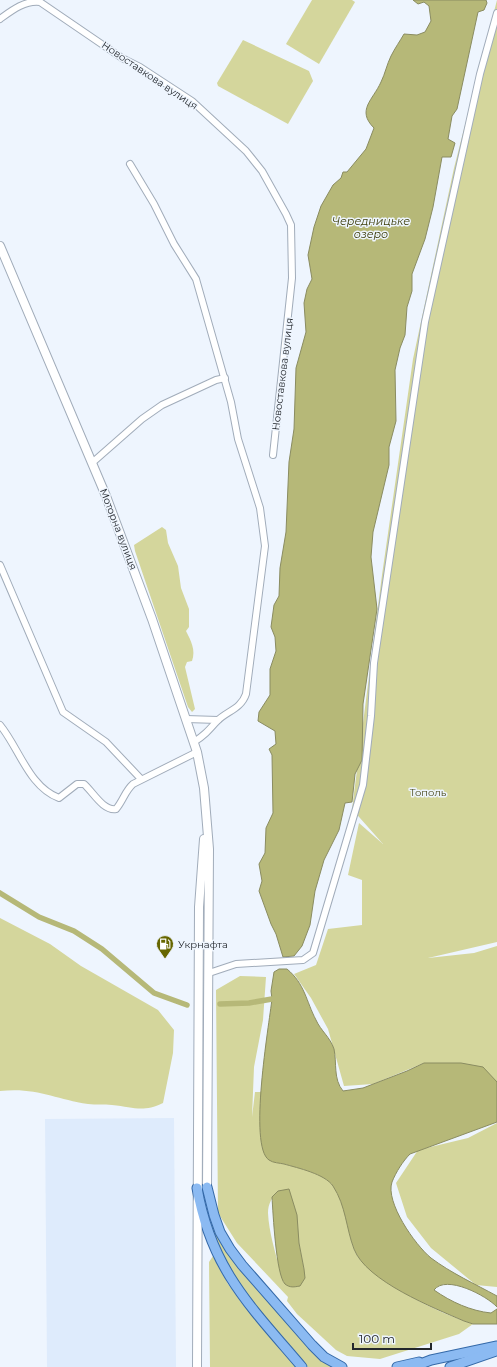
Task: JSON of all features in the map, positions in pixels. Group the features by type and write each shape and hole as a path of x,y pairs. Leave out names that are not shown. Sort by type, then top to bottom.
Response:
{"main road":[{"path":"207,1187 206,1215 211,1243"},
{"path":"207,1187 220,1232 242,1265 312,1345 324,1357 342,1367"},
{"path":"197,1188 201,1213 211,1243 234,1286 302,1367"},
{"path":"397,1367 497,1346"},
{"path":"450,1367 497,1350"},
{"path":"414,1367 431,1360"}],"street":[{"name":"Новоставкова вулиця","path":"0,19 27,2 40,2 122,58 140,67 192,101 241,146 262,171 286,214 292,232 290,301 279,386 273,455"},
{"path":"209,973 236,964 303,960 313,953 363,785 371,716 374,663 425,322 480,74 497,13"},
{"path":"130,164 154,204 174,244 196,279 232,402 238,439 260,508 265,546 244,701 218,720 208,733 194,742"},
{"name":"Моторна вулиця","path":"0,246 93,462 152,619 194,742 204,788 206,823"},
{"path":"93,462 142,418 162,405 216,380 225,378"},
{"path":"0,565 63,712 106,742 141,779"},
{"path":"186,719 218,720"},
{"path":"0,726 45,791 57,797 61,797 77,784 81,784 89,789 105,806 116,809 126,790 141,779 158,773 196,752"},
{"path":"206,823 208,849 209,973 207,1187"},
{"path":"197,1367 199,907 206,823"},
{"path":"198,1094 208,1094"}],"shaded area":[{"path":"174,1118 176,1367 47,1367 45,1119"}],"green space":[{"path":"312,0 352,0 355,2 319,64 286,44"},
{"name":"Тополь","path":"497,0 497,942 428,958 474,953 497,946 497,1084 452,1063 424,1063 373,1084 344,1086 328,1029 311,998 294,974 316,965 328,929 362,925 362,880 348,875 359,823 383,844 352,809 382,575 413,359 454,168"},
{"path":"243,40 309,71 313,81 288,124 218,86 217,83"},
{"path":"162,527 166,530 168,543 178,566 181,588 189,609 189,627 186,631 193,649 193,657 192,661 187,662 185,667 195,709 192,712 188,707 134,545"},
{"path":"0,918 50,944 81,966 158,1010 174,1030 173,1053 163,1103 143,1109 88,1104 35,1092 13,1090 0,1091"},
{"path":"240,976 266,977 263,1020 254,1067 252,1117 255,1092 261,1092 262,1145 269,1160 318,1174 333,1185 341,1200 354,1249 358,1257 367,1267 411,1297 444,1313 473,1324 459,1334 380,1359 347,1356 336,1350 297,1314 287,1301 288,1297 237,1243 218,1213 216,990","holes":["278,1191 299,1243 304,1269 284,1283 272,1239 268,1213 271,1201"]},
{"path":"497,1123 497,1287 476,1285 431,1248 407,1217 396,1183 418,1150 468,1138"},
{"path":"210,1217 325,1362 332,1367 308,1367 254,1306 235,1279 221,1254 216,1242"},
{"path":"213,1256 228,1284 244,1306 297,1367 210,1367 209,1262"}],"water":[{"name":"Чередницьке озеро","path":"413,0 486,0 487,3 484,10 478,12 457,109 452,116 448,139 455,143 451,157 442,157 433,207 425,239 412,274 412,291 407,307 405,335 400,348 395,370 396,421 389,447 389,465 373,532 371,557 377,609 363,704 362,760 355,774 352,802 345,803 339,830 324,860 315,891 310,925 302,946 294,956 283,957 276,934 259,891 262,881 259,864 265,853 266,828 273,813 272,755 269,749 276,744 275,731 258,721 259,712 270,695 270,669 276,651 275,637 271,627 274,605 279,596 280,568 286,532 289,462 294,429 296,368 306,332 304,303 307,289 312,279 308,255 314,227 321,206 333,185 341,178 343,172 347,172 366,149 374,128 366,116 366,110 384,76 393,53 404,34 417,35 425,32 431,21 429,6 424,2 418,4"},
{"path":"279,969 287,969 298,981 318,1024 328,1037 334,1049 338,1081 343,1091 363,1088 424,1063 461,1063 483,1067 497,1082 497,1122 410,1154 402,1163 396,1174 392,1182 391,1190 397,1211 403,1223 424,1252 447,1269 497,1296 497,1307 485,1297 457,1285 448,1284 440,1286 434,1290 454,1302 469,1308 491,1313 497,1309 497,1324 473,1324 464,1321 402,1292 372,1272 361,1261 354,1249 341,1201 333,1186 324,1178 311,1172 269,1160 263,1150 260,1133 260,1110 264,1058 272,999 271,991 274,972"},
{"path":"289,1189 297,1215 299,1243 305,1278 300,1286 294,1287 285,1284 279,1269 272,1197 278,1191"}],"waterway":[{"path":"0,893 39,917 74,931 102,949 154,993 187,1005"},
{"path":"220,1004 249,1003 272,999"}],"place":[{"name":"Укрнафта","path":"165,959"}]}
